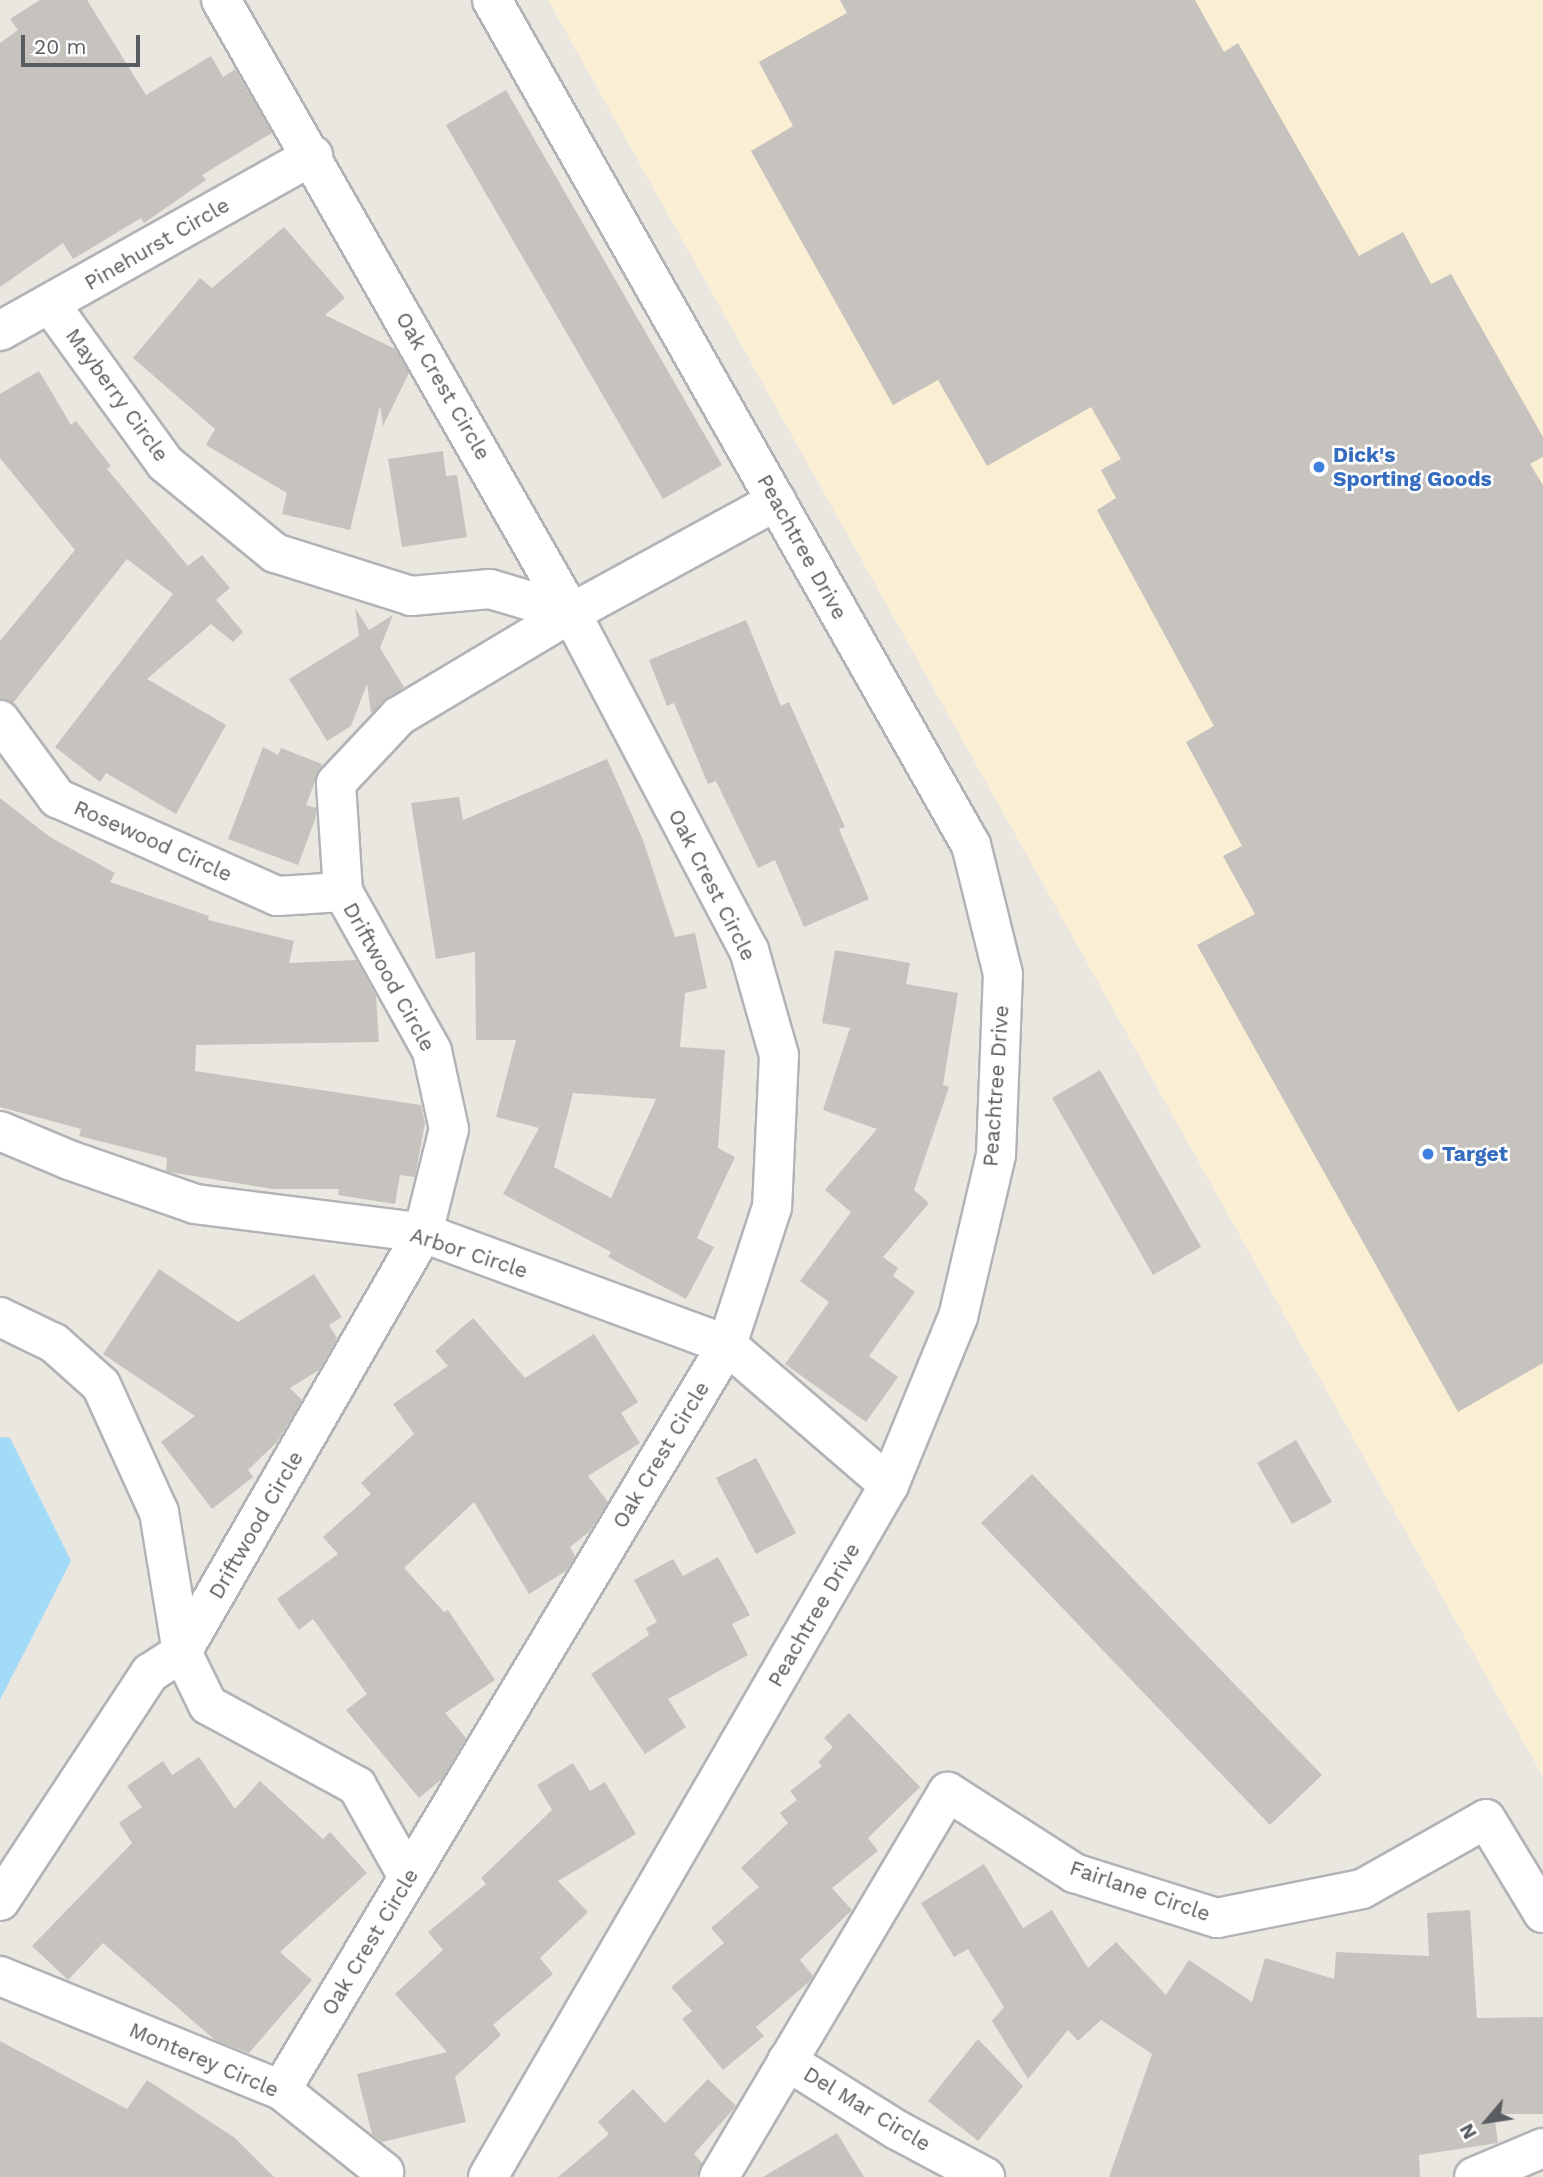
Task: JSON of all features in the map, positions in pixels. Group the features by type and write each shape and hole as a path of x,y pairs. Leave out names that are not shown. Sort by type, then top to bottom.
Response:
{"street":[{"name":"Oak Crest Circle","path":"221,0 313,155 571,613 749,950 779,1055 772,1207 727,1345 281,2090"},
{"name":"Peachtree Drive","path":"488,2177 889,1485 958,1317 996,1155 1003,974 971,845 492,0"},
{"name":"Pinehurst Circle","path":"0,331 313,155"},
{"name":"Mayberry Circle","path":"50,304 165,463 275,553 411,596 490,589 571,613"},
{"name":"Driftwood Circle","path":"0,1901 150,1673 182,1652 423,1233 449,1129 432,1051 343,892 336,783 399,716 571,613 776,502"},
{"name":"Rosewood Circle","path":"0,720 57,798 277,896 343,892"},
{"name":"Arbor Circle","path":"0,1131 69,1160 195,1203 423,1233 727,1345 889,1485"},
{"path":"0,1317 54,1343 101,1385 159,1512 182,1652 208,1705 357,1786 408,1877"},
{"name":"Fairlane Circle","path":"719,2177 948,1792 1074,1873 1217,1919 1362,1889 1486,1819 1543,1913"},
{"name":"Monterey Circle","path":"0,1976 281,2090 387,2175"},
{"name":"Del Mar Circle","path":"787,2061 897,2130 985,2177"},
{"path":"1474,2177 1543,2148"}],"shaded area":[{"path":"548,0 1543,0 1543,1777"}],"water":[{"path":"0,1437 10,1438 71,1561 0,1700"}],"building":[{"path":"40,0 87,0 146,95 211,56 223,77 235,69 272,133 202,175 206,180 144,223 141,218 73,259 63,243 0,287 0,43 18,30 10,19"},
{"path":"840,0 1195,0 1224,52 1238,43 1359,256 1403,232 1431,284 1451,274 1543,437 1543,457 1530,464 1543,485 1543,1363 1458,1412 1197,945 1255,914 1223,856 1242,846 1186,742 1214,726 1097,510 1116,498 1101,470 1121,459 1091,407 987,466 938,380 893,405 751,151 793,126 759,62 847,13"},
{"path":"506,90 722,465 663,499 446,125"},
{"path":"284,227 345,298 325,315 395,349 409,373 383,426 380,406 350,530 282,514 287,493 206,445 215,429 133,358 200,278 212,288"},
{"path":"39,371 71,425 76,421 111,466 107,469 188,566 202,555 230,588 216,600 243,632 233,642 211,624 147,679 226,725 176,814 106,773 100,782 55,747 173,594 127,559 13,703 0,699 0,641 75,550 0,458 0,394"},
{"path":"443,451 446,476 457,475 467,537 402,547 388,459"},
{"path":"355,608 369,630 393,615 380,648 404,687 371,713 367,684 351,726 327,741 289,679 359,636"},
{"path":"746,620 781,706 789,702 845,827 839,829 869,899 804,927 775,860 758,868 716,781 708,784 674,703 667,706 649,660"},
{"path":"263,747 278,755 281,748 322,764 306,805 316,808 316,817 298,865 228,839"},
{"path":"607,759 643,840 675,937 695,933 707,988 685,993 680,1047 725,1050 718,1148 735,1157 697,1238 714,1247 686,1299 608,1257 611,1252 503,1194 539,1128 496,1117 516,1040 476,1040 475,952 436,959 411,803 459,797 463,820","holes":["573,1093 656,1099 611,1198 554,1167"]},
{"path":"0,798 50,837 115,873 110,882 209,916 208,920 294,941 289,963 356,960 376,996 379,1042 196,1045 195,1071 421,1105 425,1123 415,1177 400,1175 395,1204 338,1195 339,1189 273,1189 169,1172 166,1171 167,1158 79,1136 81,1129 0,1107"},
{"path":"835,950 910,963 906,984 958,993 943,1085 949,1087 914,1190 929,1203 883,1257 898,1268 893,1276 915,1292 869,1356 898,1377 866,1422 785,1364 829,1302 800,1281 851,1212 825,1190 877,1129 823,1110 850,1028 822,1023"},
{"path":"1100,1070 1201,1247 1153,1275 1052,1098"},
{"path":"159,1269 238,1322 314,1274 342,1317 329,1325 337,1338 319,1370 290,1388 302,1400 277,1442 248,1470 253,1477 212,1509 161,1442 195,1416 103,1354"},
{"path":"473,1318 525,1378 594,1334 638,1402 621,1413 640,1443 588,1476 608,1502 589,1532 570,1547 575,1556 566,1571 529,1594 474,1502 404,1568 444,1612 448,1610 495,1680 445,1713 466,1738 442,1779 419,1798 346,1710 367,1694 313,1619 299,1630 277,1599 338,1554 323,1537 371,1494 361,1483 414,1434 393,1404 448,1366 435,1351"},
{"path":"1296,1440 1332,1502 1292,1524 1257,1463"},
{"path":"756,1458 796,1533 756,1554 716,1478"},
{"path":"1032,1474 1322,1775 1270,1825 981,1523"},
{"path":"718,1557 750,1615 732,1624 748,1655 668,1699 686,1727 645,1754 591,1674 649,1635 646,1628 657,1622 634,1580 673,1559 683,1576"},
{"path":"849,1713 920,1787 868,1838 878,1851 832,1888 852,1910 800,1960 813,1976 810,1981 756,2027 764,2036 723,2070 682,2019 692,2011 671,1987 724,1943 711,1928 759,1887 741,1868 788,1823 780,1813 797,1800 790,1791 822,1766 818,1762 833,1747 824,1738"},
{"path":"199,1757 235,1809 260,1781 323,1839 330,1832 367,1873 280,1952 312,1980 249,2053 215,2040 103,1943 68,1980 32,1946 132,1843 119,1823 142,1807 127,1786 163,1761 172,1775"},
{"path":"573,1763 590,1791 605,1782 636,1834 558,1881 588,1912 540,1958 553,1974 493,2025 501,2035 455,2077 466,2122 382,2142 372,2134 357,2074 447,2052 395,1994 443,1950 428,1932 486,1884 481,1878 552,1810 537,1785"},
{"path":"984,1864 1023,1928 1052,1910 1088,1968 1116,1942 1166,1995 1189,1960 1252,2002 1265,1958 1334,1979 1336,1952 1429,1956 1427,1913 1470,1910 1477,2018 1543,2017 1543,2114 1494,2114 1498,2143 1419,2155 1420,2177 1109,2177 1152,2054 1101,2020 1078,2041 1068,2030 1028,2079 992,2021 1004,2007 968,1949 954,1957 921,1903"},
{"path":"978,2039 1023,2086 978,2141 928,2101"},
{"path":"0,2041 127,2109 147,2080 235,2138 274,2177 0,2177"},
{"path":"708,2079 736,2106 694,2154 702,2163 697,2177 558,2177 609,2134 598,2122 633,2089 665,2123"},
{"path":"837,2133 864,2177 763,2177"}],"place":[{"name":"Dick's Sporting Goods","path":"1319,467"},
{"name":"Target","path":"1428,1154"}]}
